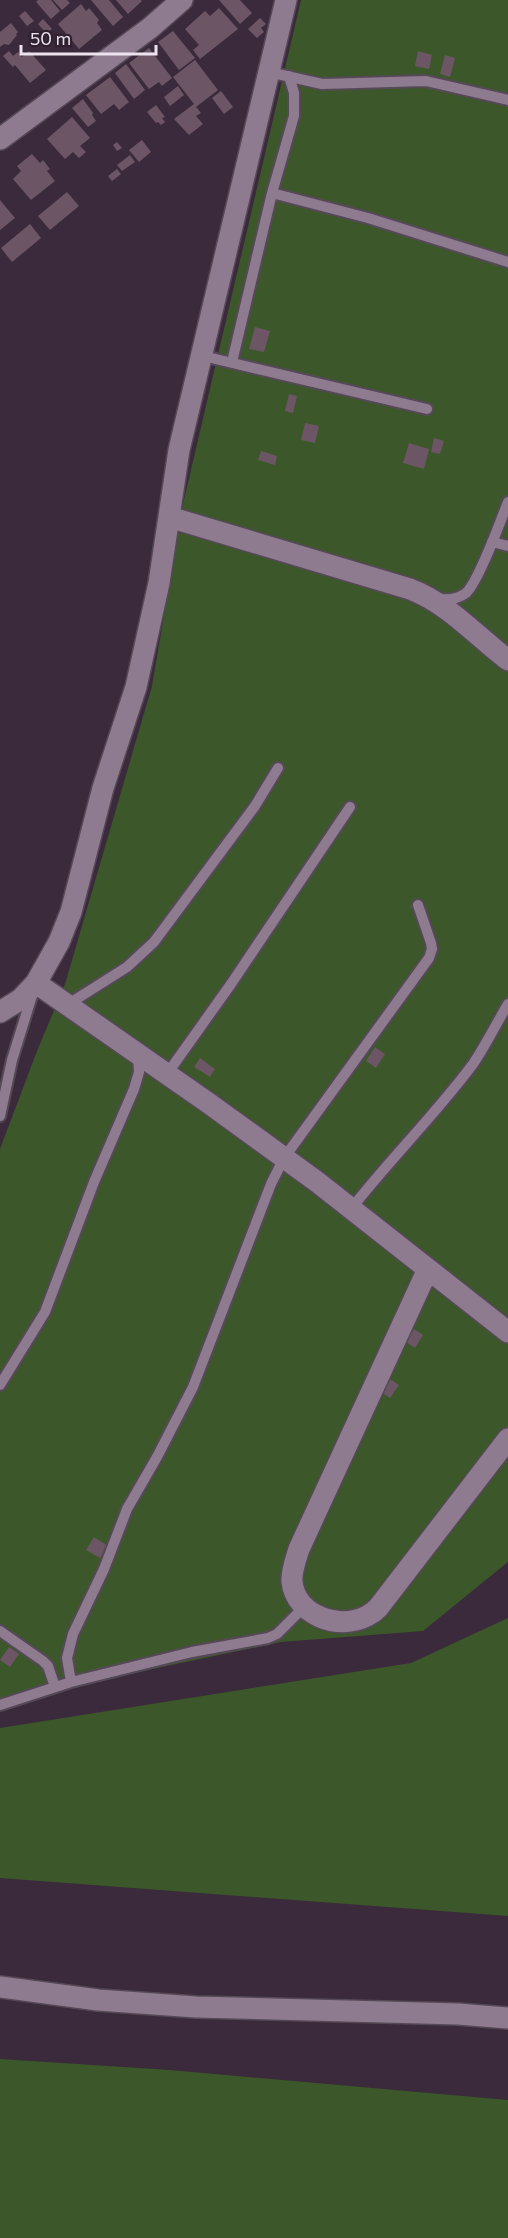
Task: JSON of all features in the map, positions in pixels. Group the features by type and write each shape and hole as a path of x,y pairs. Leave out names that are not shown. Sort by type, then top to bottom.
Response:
{"street":[{"path":"0,139 150,28 182,0"},
{"path":"0,1012 21,999 36,983 59,942 71,912 103,788 136,687 159,583 179,450 279,74 286,0"},
{"path":"169,517 430,597 508,660"},
{"path":"36,983 284,1158 508,1332"},
{"path":"428,1269 299,1549 292,1580 295,1594 304,1607 317,1617 334,1622 353,1621 367,1617 378,1608 508,1439"},
{"path":"0,1987 98,2000 196,2007 458,2014 508,2018"}],"lane":[{"path":"279,74 322,84 426,81 508,100"},
{"path":"232,362 272,193 294,116 294,93 279,74"},
{"path":"272,193 368,218 508,262"},
{"path":"203,356 426,409"},
{"path":"430,597 449,600 465,593 492,542 508,502"},
{"path":"492,542 508,546"},
{"path":"67,1005 127,967 154,942 255,806 278,768"},
{"path":"167,1074 231,984 350,807"},
{"path":"71,1682 67,1662 71,1640 104,1569 127,1509 158,1457 193,1387 259,1211 284,1158 429,958 431,943 418,905"},
{"path":"0,1116 12,1060 31,1006 36,983"},
{"path":"351,1209 458,1082 474,1061 508,1004"},
{"path":"0,1385 45,1312 94,1182 134,1089 139,1072 138,1054"},
{"path":"0,1705 71,1682 192,1652 268,1638 277,1634 304,1607"},
{"path":"0,1631 48,1666 56,1687"},
{"path":"48,1666 67,1662"}],"green space":[{"path":"301,0 508,0 508,1562 423,1631 281,1642 0,1701 0,1149 65,984 152,686 183,504"},
{"path":"508,1618 508,1916 0,1878 0,1728 411,1663"},
{"path":"0,2059 170,2070 508,2100 508,2238 0,2238"}],"building":[{"path":"51,0 60,11 51,19 36,2"},
{"path":"53,0 67,0 70,3 62,10"},
{"path":"91,0 109,0 123,17 113,26"},
{"path":"116,0 141,0 142,1 128,14"},
{"path":"219,0 240,0 252,13 240,24"},
{"path":"81,4 86,11 89,8 99,20 97,23 102,30 79,49 58,24"},
{"path":"219,8 238,29 200,59 193,50 199,45 185,29 205,11 210,16"},
{"path":"25,11 34,21 27,26 19,16"},
{"path":"260,18 266,24 261,28 264,32 257,38 248,29"},
{"path":"43,19 52,29 46,33 38,24"},
{"path":"11,23 18,32 17,35 9,45 4,44 0,47 0,32"},
{"path":"173,31 195,58 179,70 158,42"},
{"path":"149,48 172,78 162,86 159,82 149,89 129,63"},
{"path":"9,51 13,56 18,52 22,57 29,51 46,70 30,83 15,65 13,67 3,56"},
{"path":"418,51 432,55 429,69 415,66"},
{"path":"445,55 455,58 450,77 440,74"},
{"path":"195,60 218,90 196,107 201,113 196,116 203,124 189,135 174,119 194,104 173,77"},
{"path":"126,64 145,90 134,99 115,73"},
{"path":"110,77 129,102 119,110 114,104 101,114 86,95"},
{"path":"178,86 184,95 170,106 164,97"},
{"path":"221,91 233,107 224,114 212,98"},
{"path":"83,99 96,121 88,127 72,108"},
{"path":"156,105 165,117 162,118 165,122 161,125 156,123 147,112"},
{"path":"72,117 90,138 80,146 86,152 79,158 73,152 65,159 47,139"},
{"path":"142,140 151,152 139,162 129,150"},
{"path":"117,142 122,148 117,151 113,145"},
{"path":"32,154 40,163 43,160 50,169 47,171 55,181 31,200 13,179 21,171 17,166"},
{"path":"130,155 135,162 122,171 117,165"},
{"path":"117,169 121,174 112,181 108,176"},
{"path":"67,192 79,206 50,230 38,216"},
{"path":"0,200 15,218 0,230"},
{"path":"30,224 41,238 12,262 1,248"},
{"path":"255,327 270,331 264,352 249,349"},
{"path":"289,394 297,396 293,413 285,411"},
{"path":"305,423 319,426 315,443 301,440"},
{"path":"434,438 444,441 440,454 431,452"},
{"path":"409,443 429,449 424,469 403,463"},
{"path":"261,451 277,456 275,465 258,460"},
{"path":"375,1047 385,1054 376,1068 366,1061"},
{"path":"200,1058 215,1069 210,1077 194,1067"},
{"path":"414,1329 423,1335 415,1348 406,1342"},
{"path":"387,1377 399,1385 390,1398 378,1390"},
{"path":"94,1537 108,1546 100,1558 86,1550"},
{"path":"9,1647 19,1654 10,1667 0,1660"}]}
